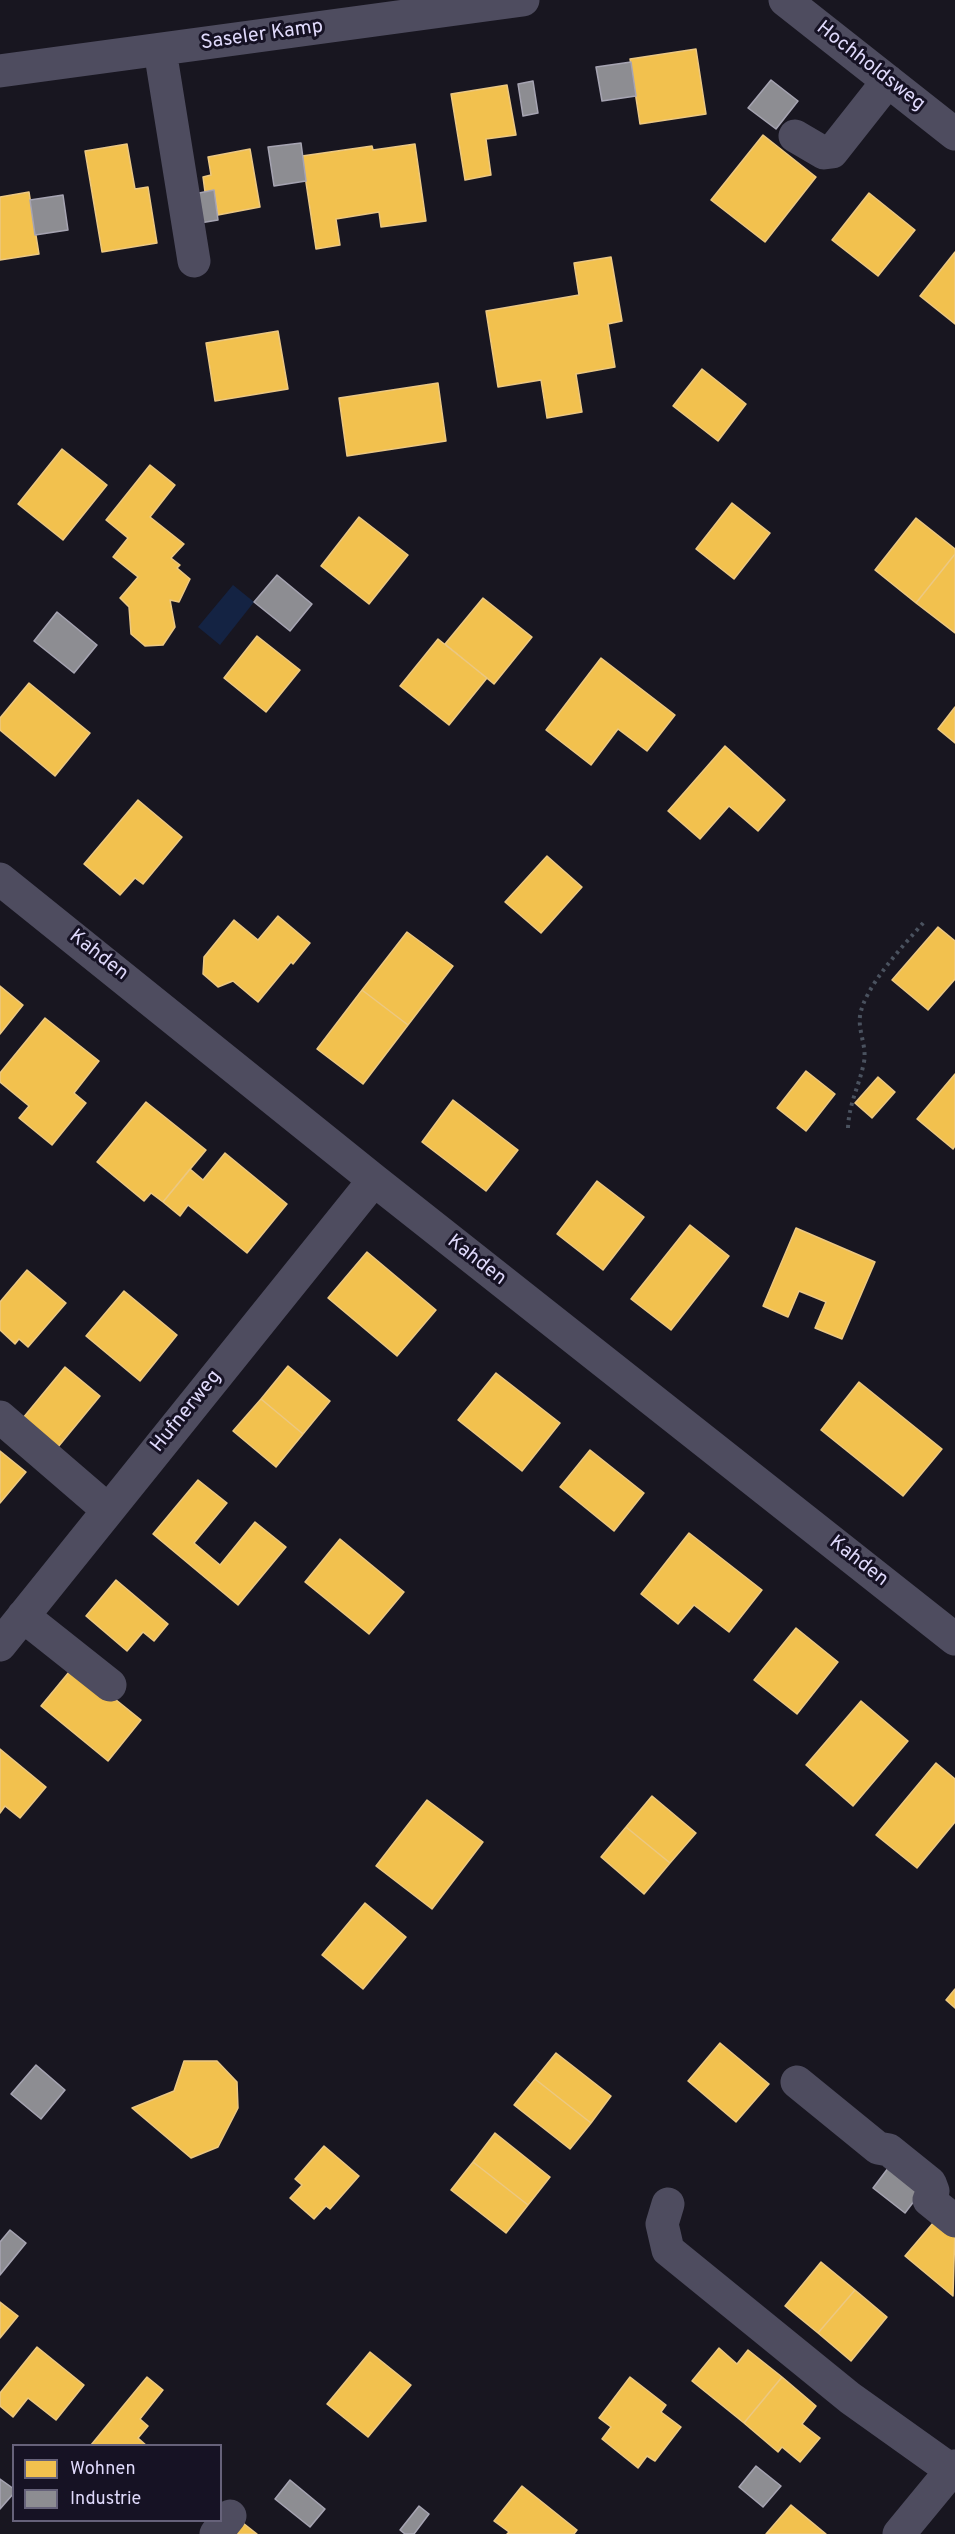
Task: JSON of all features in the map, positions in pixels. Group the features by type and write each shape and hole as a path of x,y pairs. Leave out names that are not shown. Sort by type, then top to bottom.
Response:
{"street":[{"name":"Saseler Kamp","path":"0,71 523,0"},
{"name":"Hochholdsweg","path":"785,0 955,134"},
{"path":"160,50 194,261"},
{"path":"795,136 824,153 832,152 888,81"},
{"name":"Kahden","path":"0,879 374,1180 955,1639"},
{"name":"Hufnerweg","path":"0,1645 374,1180"},
{"path":"0,1417 108,1510"},
{"path":"23,1617 110,1685"},
{"path":"797,2082 878,2148 889,2150 930,2183 933,2191 928,2200 955,2221"},
{"path":"668,2204 662,2224 668,2250 850,2398 953,2468 903,2532"}],"path":[{"path":"848,1128 849,1109 860,1083 865,1056 860,1016 875,980 924,922"}],"water":[{"path":"233,585 254,602 220,645 198,627"}],"building: Wohnen":[{"path":"696,49 706,114 640,124 630,59"},
{"path":"507,85 516,135 486,139 491,175 465,180 451,94"},
{"path":"763,135 816,177 765,242 711,200"},
{"path":"127,144 135,189 148,187 157,243 102,252 85,151"},
{"path":"415,144 426,221 381,227 379,212 336,219 340,245 316,249 302,156 372,146 373,150"},
{"path":"250,149 260,207 218,215 214,190 205,192 203,177 211,175 208,157"},
{"path":"29,192 39,254 0,260 0,197"},
{"path":"869,193 915,230 878,276 832,240"},
{"path":"955,252 955,324 920,296"},
{"path":"611,257 622,321 608,324 615,367 576,374 582,412 547,418 541,380 498,387 486,311 579,295 574,263"},
{"path":"278,331 288,389 215,401 206,343"},
{"path":"702,369 746,404 718,441 673,406"},
{"path":"438,383 446,441 347,456 339,398"},
{"path":"62,449 107,485 63,540 18,504"},
{"path":"150,465 175,485 150,517 184,544 171,558 180,565 177,568 190,579 179,602 170,600 175,627 163,645 145,646 131,634 129,607 120,598 138,577 113,557 128,538 106,520"},
{"path":"732,503 770,533 734,579 696,549"},
{"path":"359,517 408,555 369,604 321,566"},
{"path":"916,518 955,549 955,554 916,603 875,570"},
{"path":"955,554 955,633 916,603"},
{"path":"483,598 532,637 494,684 445,644"},
{"path":"257,636 300,670 266,712 224,678"},
{"path":"438,639 487,678 449,725 400,686"},
{"path":"601,658 675,715 647,751 618,729 591,765 546,730"},
{"path":"29,683 90,733 55,776 0,730 0,718"},
{"path":"955,707 955,743 938,729"},
{"path":"725,746 785,800 758,831 729,806 700,839 668,811"},
{"path":"138,800 182,837 143,884 135,878 120,895 84,864"},
{"path":"547,856 582,887 541,933 505,902"},
{"path":"278,916 310,943 258,1002 233,981 218,987 203,974 204,957 234,920 258,940"},
{"path":"938,927 955,941 955,979 928,1010 892,980"},
{"path":"407,932 453,966 408,1025 362,990"},
{"path":"0,986 23,1005 0,1034"},
{"path":"362,990 408,1025 363,1084 317,1049"},
{"path":"45,1018 99,1061 74,1093 86,1103 52,1145 19,1118 29,1106 0,1082 0,1073"},
{"path":"806,1071 835,1094 806,1131 777,1108"},
{"path":"955,1074 955,1146 953,1149 917,1119"},
{"path":"878,1077 895,1092 872,1118 855,1103"},
{"path":"453,1100 518,1150 486,1191 422,1142"},
{"path":"146,1102 206,1150 163,1202 151,1193 144,1201 97,1162"},
{"path":"225,1153 287,1204 247,1253 188,1205 180,1216 163,1202 190,1169 203,1180"},
{"path":"597,1181 644,1217 603,1270 557,1234"},
{"path":"690,1225 729,1256 671,1330 631,1299"},
{"path":"796,1228 875,1262 842,1339 815,1328 826,1302 799,1291 788,1317 763,1306"},
{"path":"367,1252 436,1310 397,1356 328,1298"},
{"path":"27,1270 66,1303 28,1347 19,1339 15,1344 0,1330 0,1302"},
{"path":"124,1291 177,1335 140,1381 86,1336"},
{"path":"288,1366 330,1401 303,1434 261,1399"},
{"path":"65,1367 100,1396 58,1447 23,1418"},
{"path":"496,1373 560,1423 522,1471 458,1420"},
{"path":"859,1382 942,1449 903,1496 821,1430"},
{"path":"261,1399 303,1434 276,1467 233,1431"},
{"path":"590,1450 644,1493 614,1531 560,1487"},
{"path":"0,1451 26,1472 0,1503"},
{"path":"198,1480 227,1503 194,1543 220,1565 255,1522 286,1547 238,1605 153,1534"},
{"path":"689,1533 762,1590 729,1632 694,1605 678,1624 641,1594"},
{"path":"340,1539 404,1592 369,1634 305,1582"},
{"path":"116,1580 168,1624 154,1641 143,1632 127,1651 86,1616"},
{"path":"796,1628 838,1662 797,1714 754,1680"},
{"path":"74,1666 141,1720 108,1761 41,1706"},
{"path":"861,1701 908,1741 853,1806 806,1765"},
{"path":"0,1749 46,1787 20,1818 5,1806 0,1813"},
{"path":"936,1763 955,1779 955,1822 917,1868 876,1835"},
{"path":"652,1796 696,1833 670,1863 626,1827"},
{"path":"427,1800 483,1842 432,1909 376,1866"},
{"path":"626,1827 670,1863 644,1894 601,1857"},
{"path":"365,1903 406,1937 363,1989 322,1955"},
{"path":"955,1989 955,2008 946,2000"},
{"path":"720,2043 769,2084 736,2122 688,2081"},
{"path":"556,2053 611,2096 591,2123 535,2079"},
{"path":"184,2061 217,2061 237,2082 238,2108 218,2147 191,2158 132,2108 174,2091"},
{"path":"535,2079 591,2123 570,2149 514,2105"},
{"path":"495,2133 550,2177 528,2205 473,2162"},
{"path":"324,2146 359,2176 330,2209 326,2206 314,2219 290,2198 302,2185 295,2179"},
{"path":"473,2162 528,2205 506,2233 451,2190"},
{"path":"939,2216 955,2229 953,2296 905,2256"},
{"path":"821,2262 855,2290 818,2333 785,2306"},
{"path":"855,2290 887,2317 851,2361 818,2333"},
{"path":"0,2302 18,2316 0,2338"},
{"path":"37,2347 84,2385 56,2420 28,2398 13,2417 0,2406 0,2393"},
{"path":"719,2348 737,2364 748,2350 782,2377 744,2423 692,2381"},
{"path":"370,2352 411,2385 368,2437 327,2404"},
{"path":"147,2377 163,2390 140,2419 148,2426 138,2438 145,2444 92,2444"},
{"path":"630,2377 666,2405 661,2412 681,2427 655,2461 647,2456 638,2468 602,2439 611,2427 599,2418"},
{"path":"782,2377 816,2406 802,2424 820,2438 800,2462 782,2447 778,2452 744,2423"},
{"path":"522,2486 577,2530 574,2534 507,2534 509,2532 494,2521"},
{"path":"791,2505 826,2534 766,2534"},
{"path":"243,2523 257,2534 233,2534"}],"building: Industrie":[{"path":"631,62 636,96 602,101 596,67"},
{"path":"771,80 798,101 776,129 748,108"},
{"path":"533,81 538,113 523,116 518,84"},
{"path":"301,143 306,181 274,186 268,147"},
{"path":"214,190 218,220 194,224 189,195"},
{"path":"63,195 68,230 35,235 30,200"},
{"path":"277,575 312,604 290,631 254,602"},
{"path":"57,612 97,645 74,673 34,641"},
{"path":"36,2065 65,2090 41,2119 11,2094"},
{"path":"895,2159 927,2184 905,2213 873,2188"},
{"path":"10,2230 26,2243 0,2275 0,2242"},
{"path":"756,2466 781,2486 763,2507 739,2487"},
{"path":"0,2479 12,2488 12,2495 0,2509"},
{"path":"290,2480 325,2509 310,2527 275,2499"},
{"path":"419,2506 429,2514 414,2534 405,2534 400,2530"}]}
